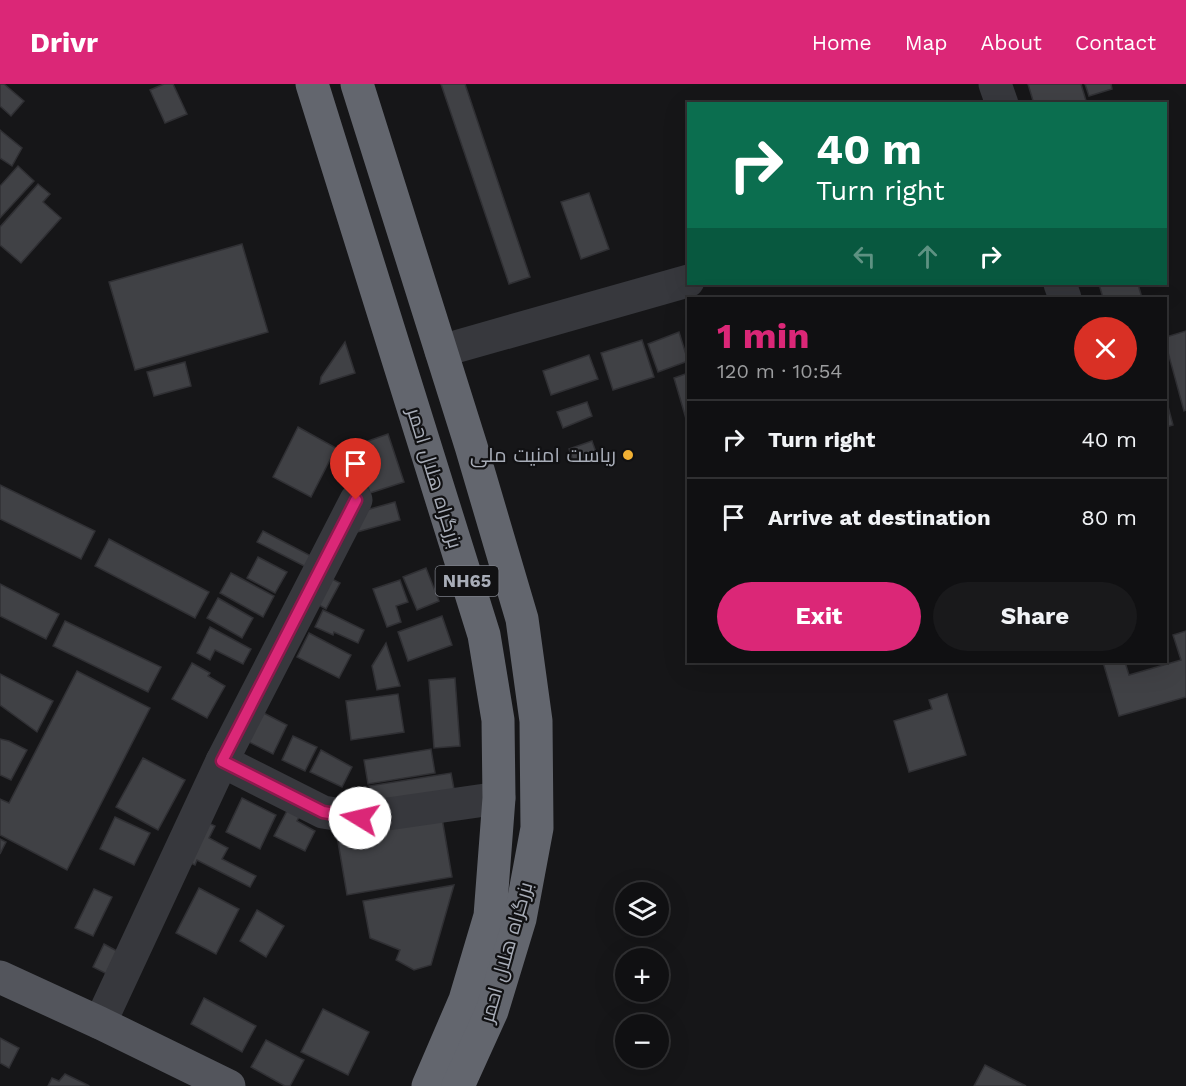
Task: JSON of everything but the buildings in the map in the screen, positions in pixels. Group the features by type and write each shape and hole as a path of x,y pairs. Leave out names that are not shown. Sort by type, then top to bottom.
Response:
{"highway":[{"name":"بزرگراه هلال احمر","path":"312,84 484,636 498,720 499,798 490,916 465,1000 428,1086"},
{"name":"بزرگراه هلال احمر","path":"357,84 471,446 522,619 536,721 537,828 520,919 492,1011 458,1086"}],"main road":[{"path":"0,977 229,1086"}],"street":[{"path":"995,84 1001,102"},
{"path":"441,351 687,281"},
{"path":"100,1023 222,761 356,500"},
{"path":"222,761 323,812 360,818 499,798"}],"place":[{"name":"ریاست امنیت ملی","path":"628,455"}],"route":[{"path":"356,500 222,761 323,812 360,818"}]}
